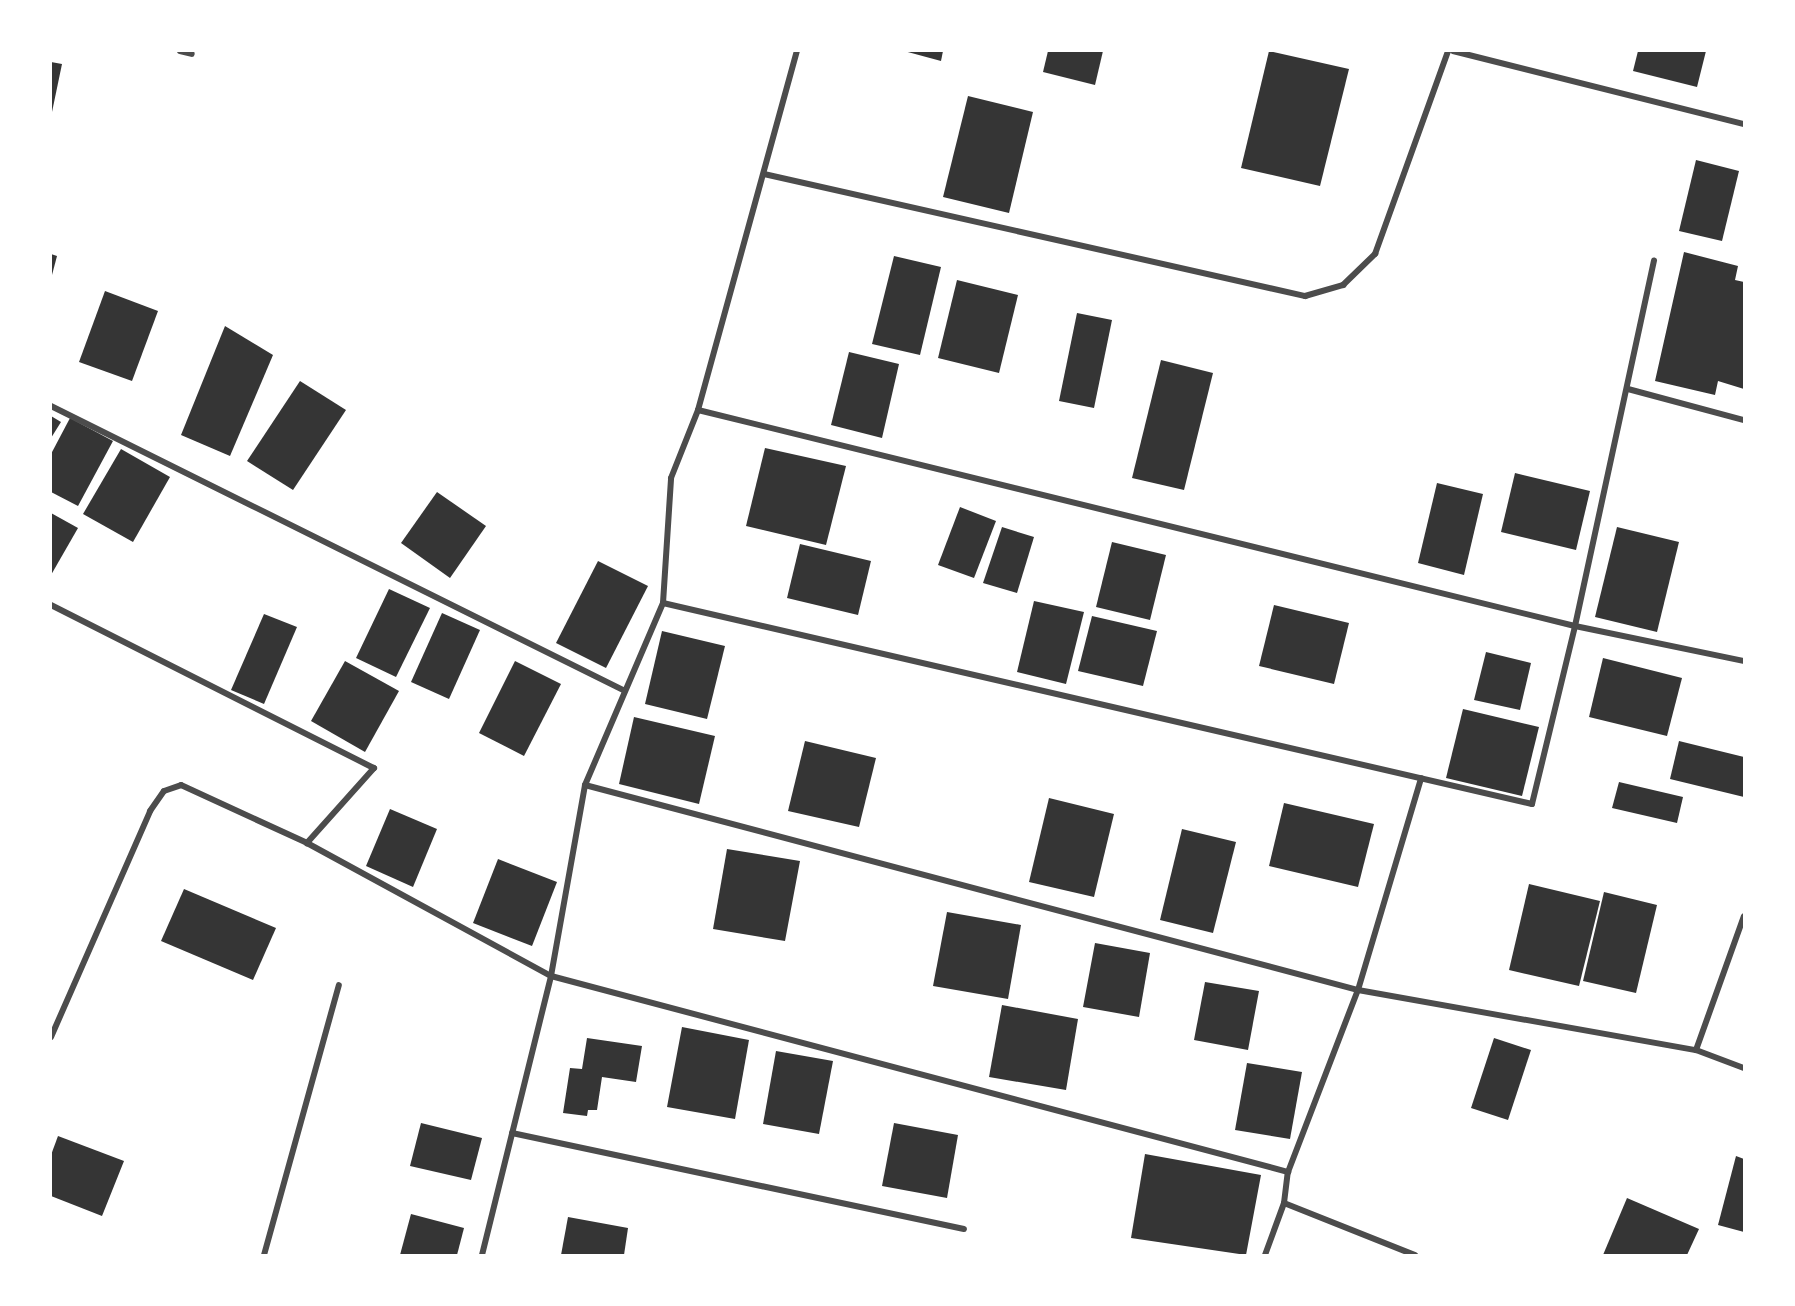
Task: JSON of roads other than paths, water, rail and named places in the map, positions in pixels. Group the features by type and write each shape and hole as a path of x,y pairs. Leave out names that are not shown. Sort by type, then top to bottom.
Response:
{"street":[{"path":"180,51 192,54"},
{"path":"482,1255 551,976 585,785 623,690 663,603 671,478 698,410 797,51"},
{"path":"764,174 1305,296 1343,285 1375,254 1448,51"},
{"path":"1454,51 1744,124"},
{"path":"663,603 1532,804 1575,626 1654,260"},
{"path":"1628,388 1744,420"},
{"path":"51,406 623,690"},
{"path":"698,410 1575,626 1744,661"},
{"path":"51,605 374,768 307,843"},
{"path":"1265,1255 1284,1203 1288,1172 1358,990 1420,778"},
{"path":"51,1037 150,812 164,790 181,785 307,843 551,976 1288,1172"},
{"path":"585,785 1358,990 1696,1050 1744,1068"},
{"path":"1696,1050 1744,916"},
{"path":"264,1255 339,985"},
{"path":"512,1133 964,1229"},
{"path":"1284,1203 1415,1255"}]}
